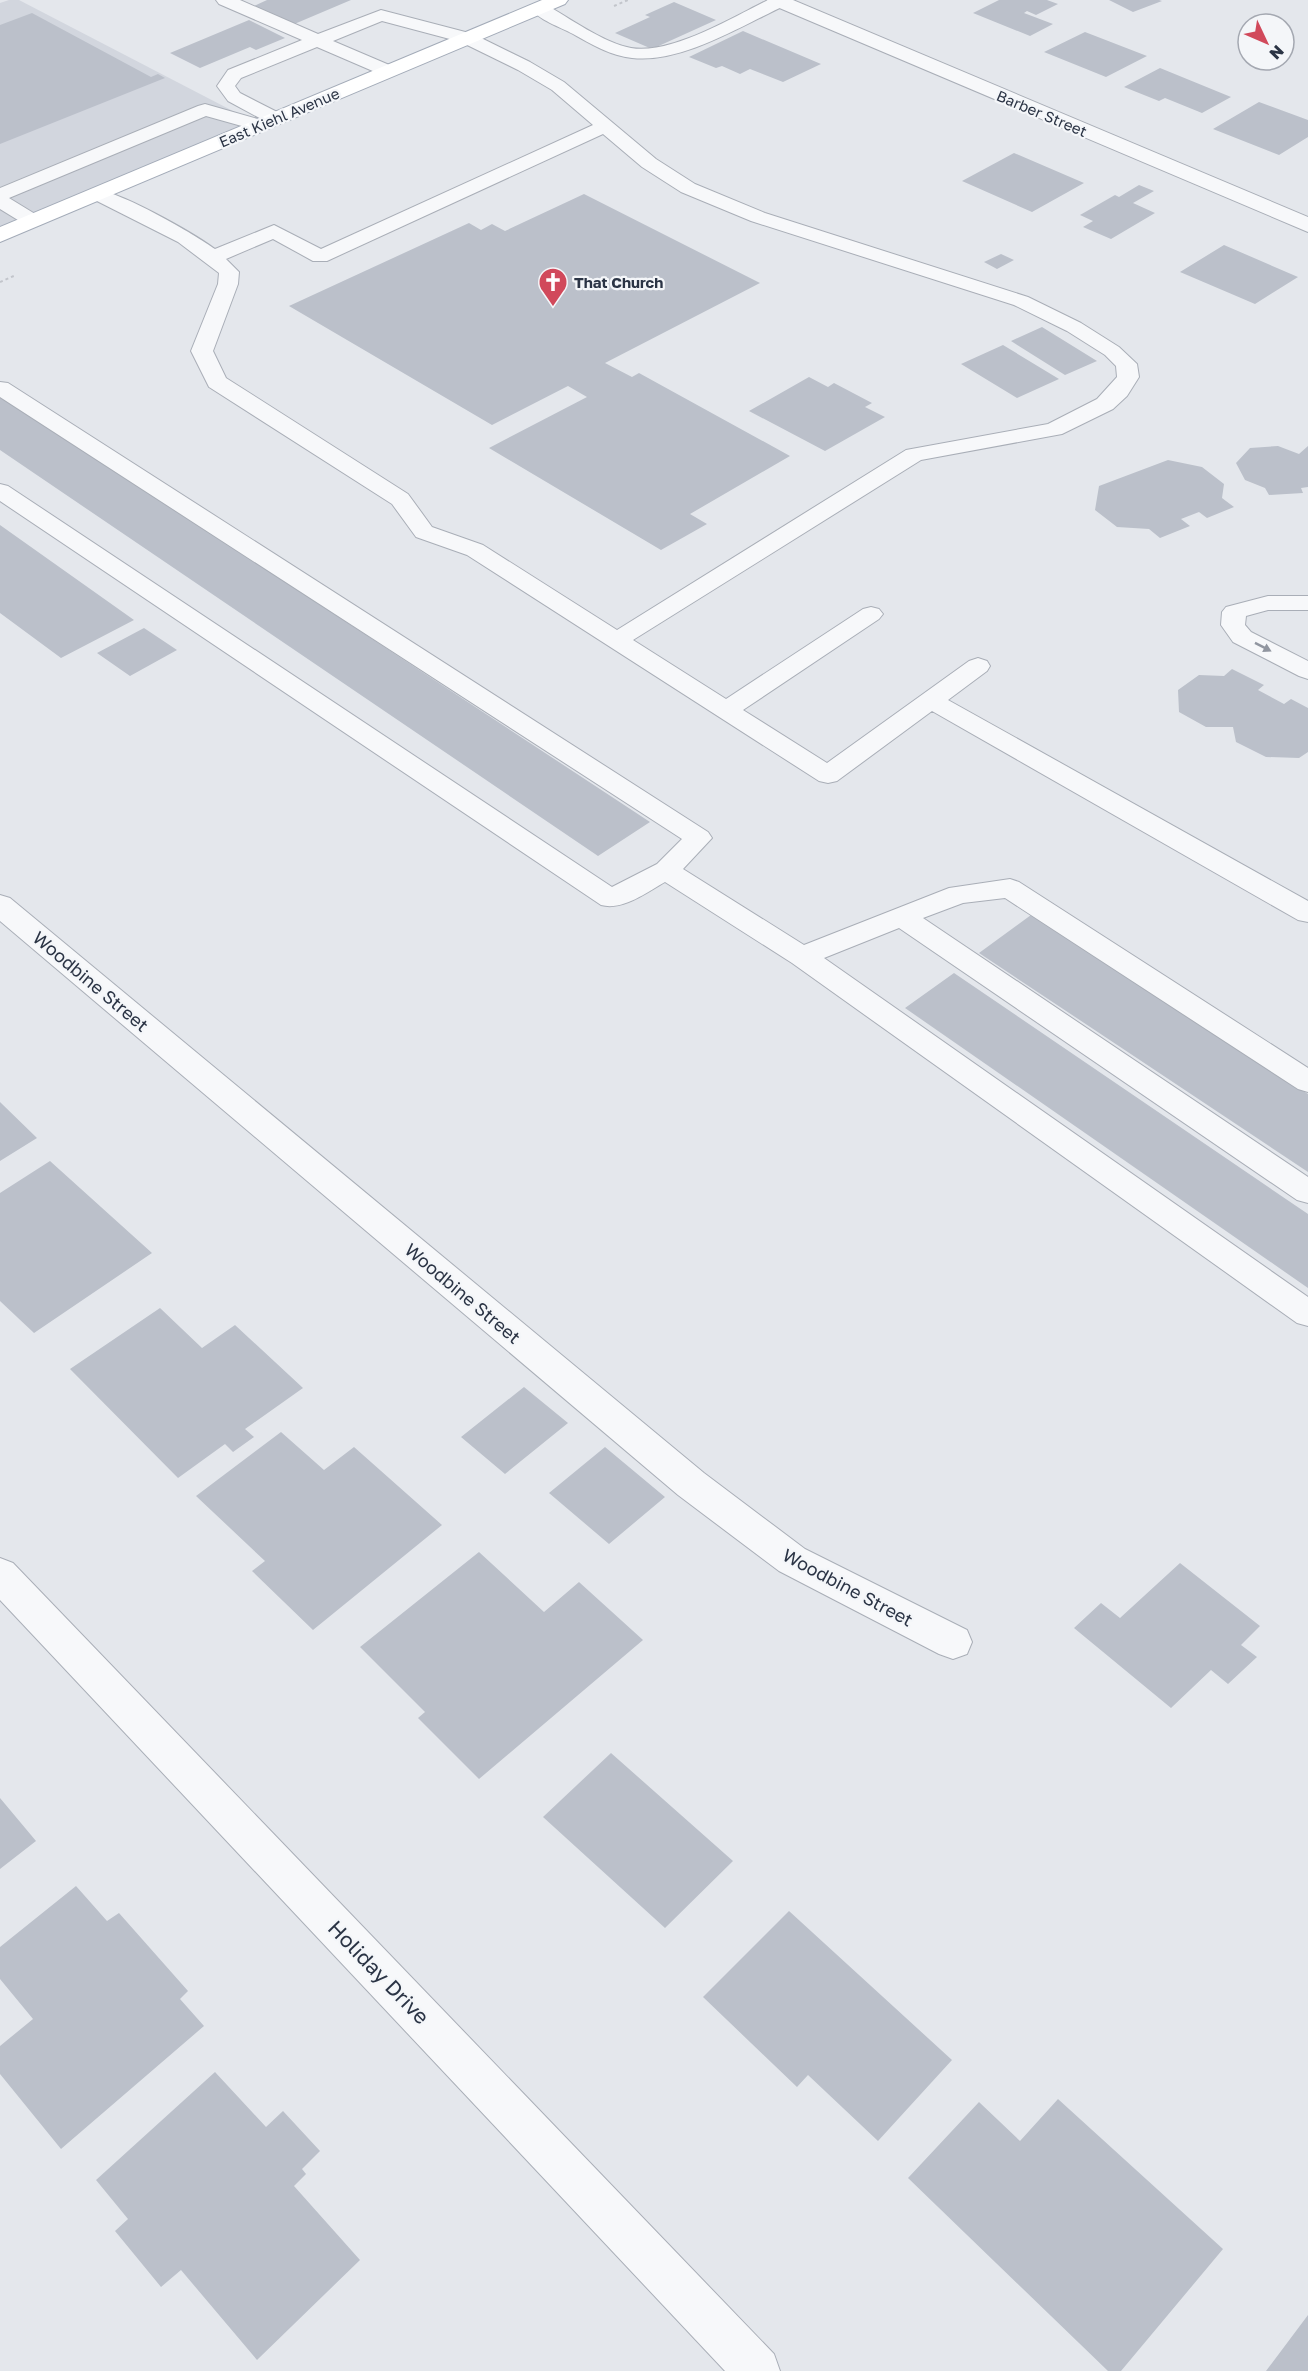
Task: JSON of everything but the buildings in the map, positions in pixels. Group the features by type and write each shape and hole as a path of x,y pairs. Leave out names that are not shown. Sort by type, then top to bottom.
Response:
{"main road":[{"name":"East Kiehl Avenue","path":"0,235 558,0"}],"street":[{"name":"Barber Street","path":"778,1 1308,225"},
{"name":"Woodbine Street","path":"0,905 691,1484 792,1560 953,1642"},
{"name":"Holiday Drive","path":"0,1574 757,2371"}],"lane":[{"path":"225,0 388,71"},
{"path":"539,8 628,53 644,54 671,50 778,1"},
{"path":"268,122 234,97 226,86 234,74 381,15 467,38 524,66 558,86 664,174 720,202 855,250 941,274 1022,301 1074,327 1112,351 1126,364 1128,377 1119,391 1105,404 1054,429 914,455 617,640"},
{"path":"0,195 205,110 268,122"},
{"path":"213,257 274,231 320,257 605,126"},
{"path":"98,194 172,232 213,257 228,272 228,284 202,351 217,382 400,499 424,532 475,550 828,775 978,666"},
{"path":"0,201 33,221"},
{"path":"0,388 699,838 666,870 611,898 0,491"},
{"path":"1308,603 1250,606 1234,612 1233,625 1242,637 1308,671"},
{"path":"726,710 871,614"},
{"path":"930,700 1308,913"},
{"path":"666,870 802,956 1308,1314"},
{"path":"802,956 959,894 1010,888 1308,1082"},
{"path":"900,916 1308,1192"}],"shaded area":[{"path":"19,0 260,125 0,235 0,3"}],"place":[{"name":"That Church","path":"553,308"}]}
